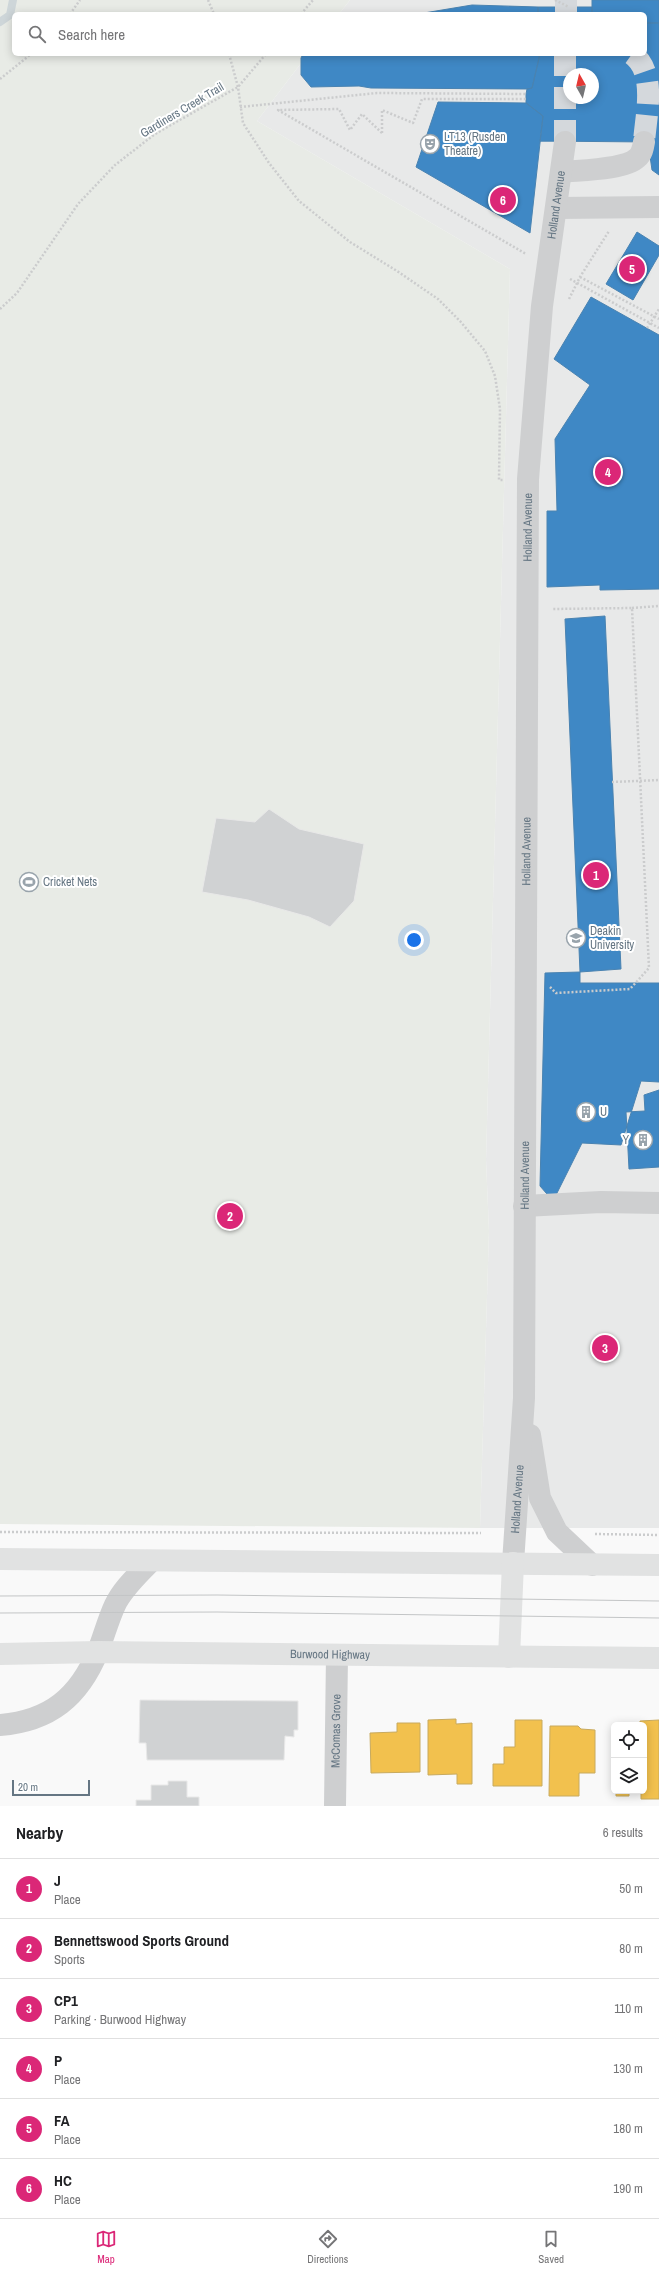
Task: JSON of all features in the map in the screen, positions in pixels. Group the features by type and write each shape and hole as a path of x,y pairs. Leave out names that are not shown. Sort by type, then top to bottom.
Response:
{"highway":[{"path":"0,1559 659,1565"},
{"path":"509,1657 513,1564"},
{"name":"Burwood Highway","path":"0,1654 98,1652 659,1658"}],"street":[{"name":"Holland Avenue","path":"513,1564 524,1398 528,479 542,306 557,208 565,142"},
{"path":"562,172 623,165 637,160 642,153 644,142"},
{"path":"557,208 659,207"},
{"path":"524,1206 562,1203 659,1203"},
{"path":"524,1398 540,1498 557,1532 592,1565"},
{"path":"0,1725 32,1720 62,1704 86,1676 98,1652 115,1605 126,1589 151,1561"},
{"name":"McComas Grove","path":"335,1806 337,1655"}],"path":[{"path":"71,12 80,0"},
{"path":"208,0 213,12"},
{"path":"303,12 313,0"},
{"path":"555,0 569,7"},
{"path":"0,79 29,56"},
{"path":"230,56 238,87 243,122 268,163 299,201 350,242 397,271 438,299 460,321 485,351 495,376 500,409 499,480 528,479"},
{"name":"Gardiners Creek Trail","path":"0,310 17,293 78,204 115,165 155,134 238,87 264,56"},
{"path":"240,107 377,93 526,94"},
{"path":"526,99 422,99 413,123 382,110 382,133 362,114 350,130 339,110 278,110 531,257"},
{"path":"565,276 659,328"},
{"path":"580,277 659,319"},
{"path":"647,328 659,309"},
{"path":"550,609 632,608 659,606"},
{"path":"630,988 649,968 632,608"},
{"path":"612,782 659,780"},
{"path":"0,1532 481,1533"},
{"path":"592,1534 659,1535"}],"shaded area":[{"path":"0,0 350,0 341,12 12,12 12,56 306,56 257,121 510,269 486,1160 489,1231 480,1528 0,1524"},
{"name":"Deakin University","path":"350,0 659,0 659,1528 480,1528 489,1231 486,1160 510,269 257,121 306,56 647,56 647,12 341,12"}],"building: Homes":[{"path":"456,1719 456,1724 472,1723 472,1784 457,1784 457,1774 428,1775 428,1720"},
{"path":"515,1720 542,1720 542,1786 493,1786 493,1764 504,1764 504,1747 515,1747"},
{"path":"659,1720 659,1799 641,1799 641,1794 647,1794 647,1722 640,1721"},
{"path":"397,1723 420,1723 420,1772 371,1773 370,1733 397,1732"},
{"path":"550,1726 578,1726 581,1729 595,1730 595,1773 579,1773 579,1796 549,1796"},
{"path":"616,1794 629,1794 629,1796 616,1796"}],"building: Schools":[{"path":"592,0 659,0 659,23 647,23 647,12 592,12"},
{"path":"472,5 538,7 538,12 430,12"},
{"path":"538,7 592,7 592,12 538,12"},
{"path":"647,23 659,23 659,175 652,170 648,142 540,141 543,116 526,103 527,89 532,88 540,56 647,56"},
{"path":"302,56 540,56 532,88 527,89 371,88 359,86 311,87 301,75"},
{"path":"438,102 526,103 543,116 530,233 416,167"},
{"path":"637,232 659,246 659,255 633,300 606,284"},
{"path":"591,297 659,335 659,589 600,590 600,585 547,587 547,511 557,511 555,439 590,385 554,359"},
{"path":"605,616 621,969 580,972 565,619"},
{"name":"U","path":"580,972 580,983 659,983 659,1082 641,1081 621,1145 582,1143 553,1201 540,1186 545,973"},
{"name":"Y","path":"659,1090 659,1167 629,1169 626,1112 645,1111 644,1095"}],"building: Other":[{"path":"269,809 299,829 364,844 354,901 330,927 309,917 248,900 202,892 216,818 255,822"},
{"path":"140,1700 298,1701 298,1730 294,1730 294,1737 285,1736 284,1760 147,1760 146,1743 139,1743"},
{"path":"168,1781 187,1781 187,1797 199,1797 199,1806 136,1806 136,1800 151,1800 151,1785 168,1785"}],"waterway":[{"path":"0,22 10,15 13,0"}],"tunnel":[{"path":"566,0 566,12"},
{"path":"565,56 565,142"},
{"path":"634,56 640,62 645,71 647,82 648,107 644,142"}],"tram line":[{"path":"0,1596 217,1595 659,1601"},
{"path":"0,1613 217,1612 659,1618"}],"place":[{"name":"LT13 (Rusden Theatre)","path":"430,144"},
{"name":"HC","path":"503,200"},
{"name":"FA","path":"632,269"},
{"name":"P","path":"608,472"},
{"name":"J","path":"596,875"},
{"name":"Cricket Nets","path":"29,882"},
{"name":"Deakin University","path":"576,938"},
{"name":"U","path":"586,1112"},
{"name":"Y","path":"643,1140"},
{"name":"Bennettswood Sports Ground","path":"230,1216"},
{"name":"CP1","path":"605,1348"}]}
